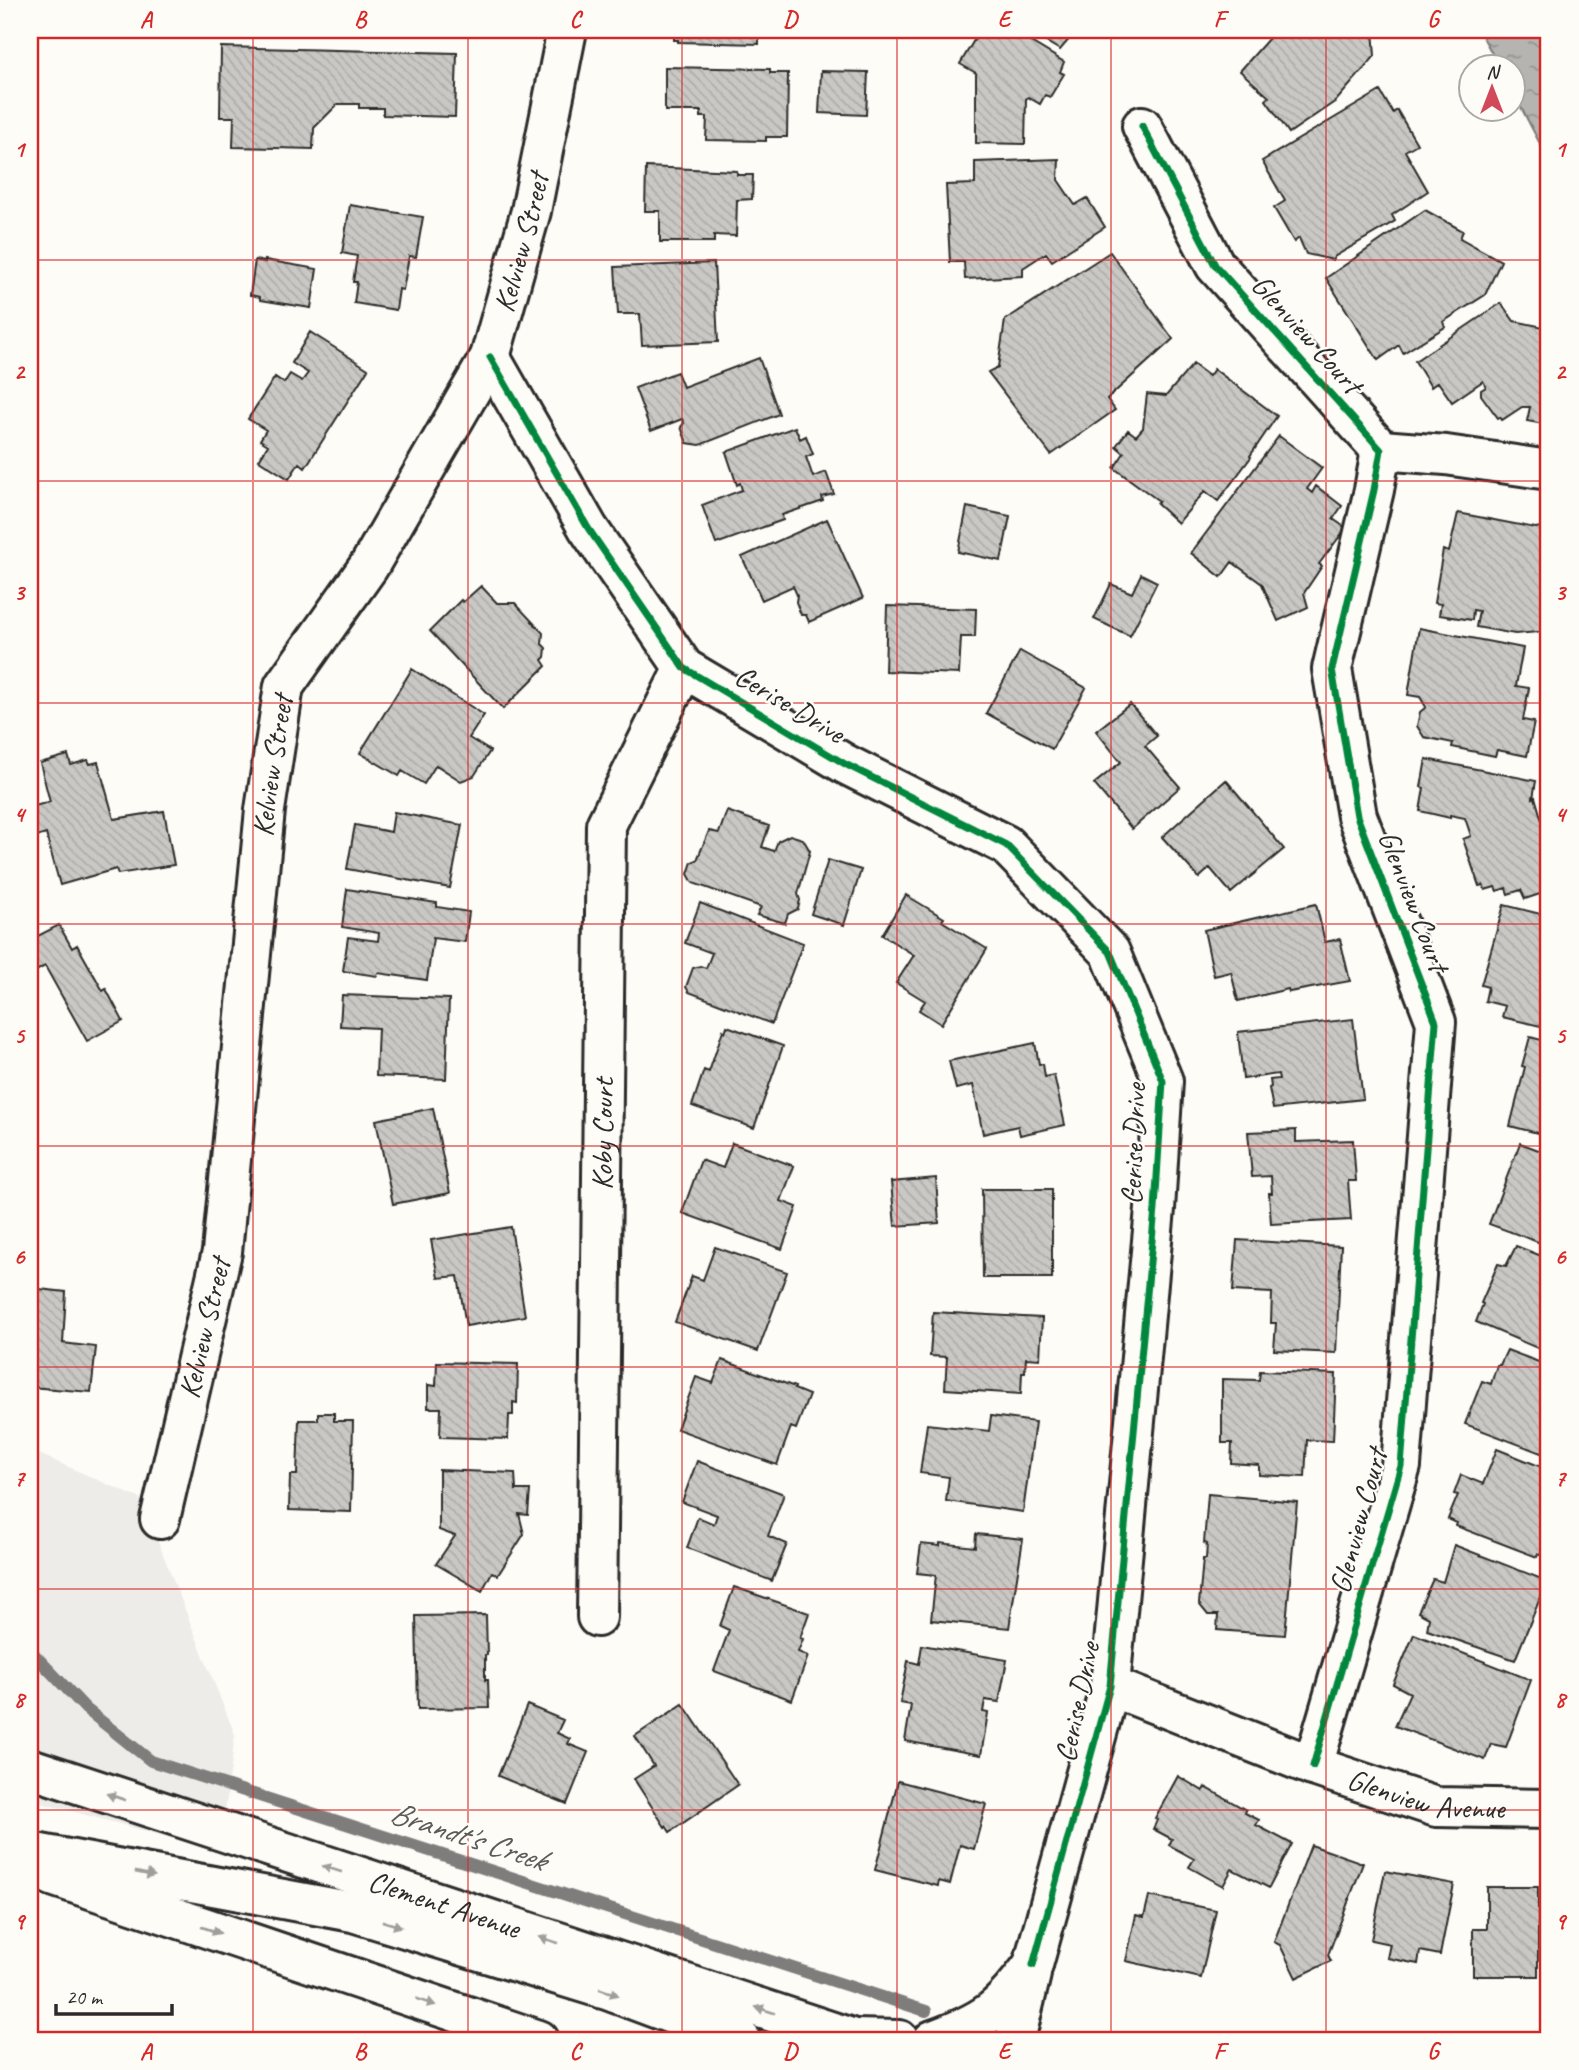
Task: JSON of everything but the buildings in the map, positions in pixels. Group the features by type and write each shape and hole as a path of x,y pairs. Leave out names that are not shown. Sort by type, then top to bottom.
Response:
{"street":[{"name":"Kelview Street","path":"160,1519 222,1252 265,810 284,686 369,566 490,357 530,211 567,30"},
{"name":"Glenview Court","path":"1142,126 1215,265 1381,450 1332,669 1357,816 1436,1022 1401,1466 1313,1766"},
{"name":"Cerise Drive","path":"490,357 587,528 684,667 845,764 1006,845 1110,952 1163,1081 1155,1209 1110,1686 1015,2040"},
{"path":"1381,450 1446,455 1549,470"},
{"name":"Koby Court","path":"597,1617 606,825 684,667"},
{"name":"Glenview Avenue","path":"1110,1686 1313,1766 1436,1807 1549,1809"},
{"name":"Clement Avenue","path":"30,1768 275,1851 855,2040 899,2040"},
{"path":"30,1852 353,1912 607,1990 741,2040"},
{"path":"30,1869 539,2040"},
{"path":"933,2040 967,2028 986,2017 1014,1991 1033,1965"}],"shaded area":[{"path":"30,1450 141,1499 235,1735 220,1851 30,1800"}],"water":[{"path":"1479,30 1549,30 1549,161 1526,117 1526,52 1491,52"}],"waterway":[{"name":"Brandt's Creek","path":"30,1650 86,1709 151,1761 926,2011"}],"marked path":[{"path":"30,2031 62,2040"}],"cycle path":[{"path":"1142,126 1215,265 1381,450 1332,669 1357,816 1436,1022 1401,1466 1313,1766"},
{"path":"490,357 588,528 684,668 845,764 1006,845 1110,952 1163,1081 1155,1209 1110,1686 1033,1965"}]}
